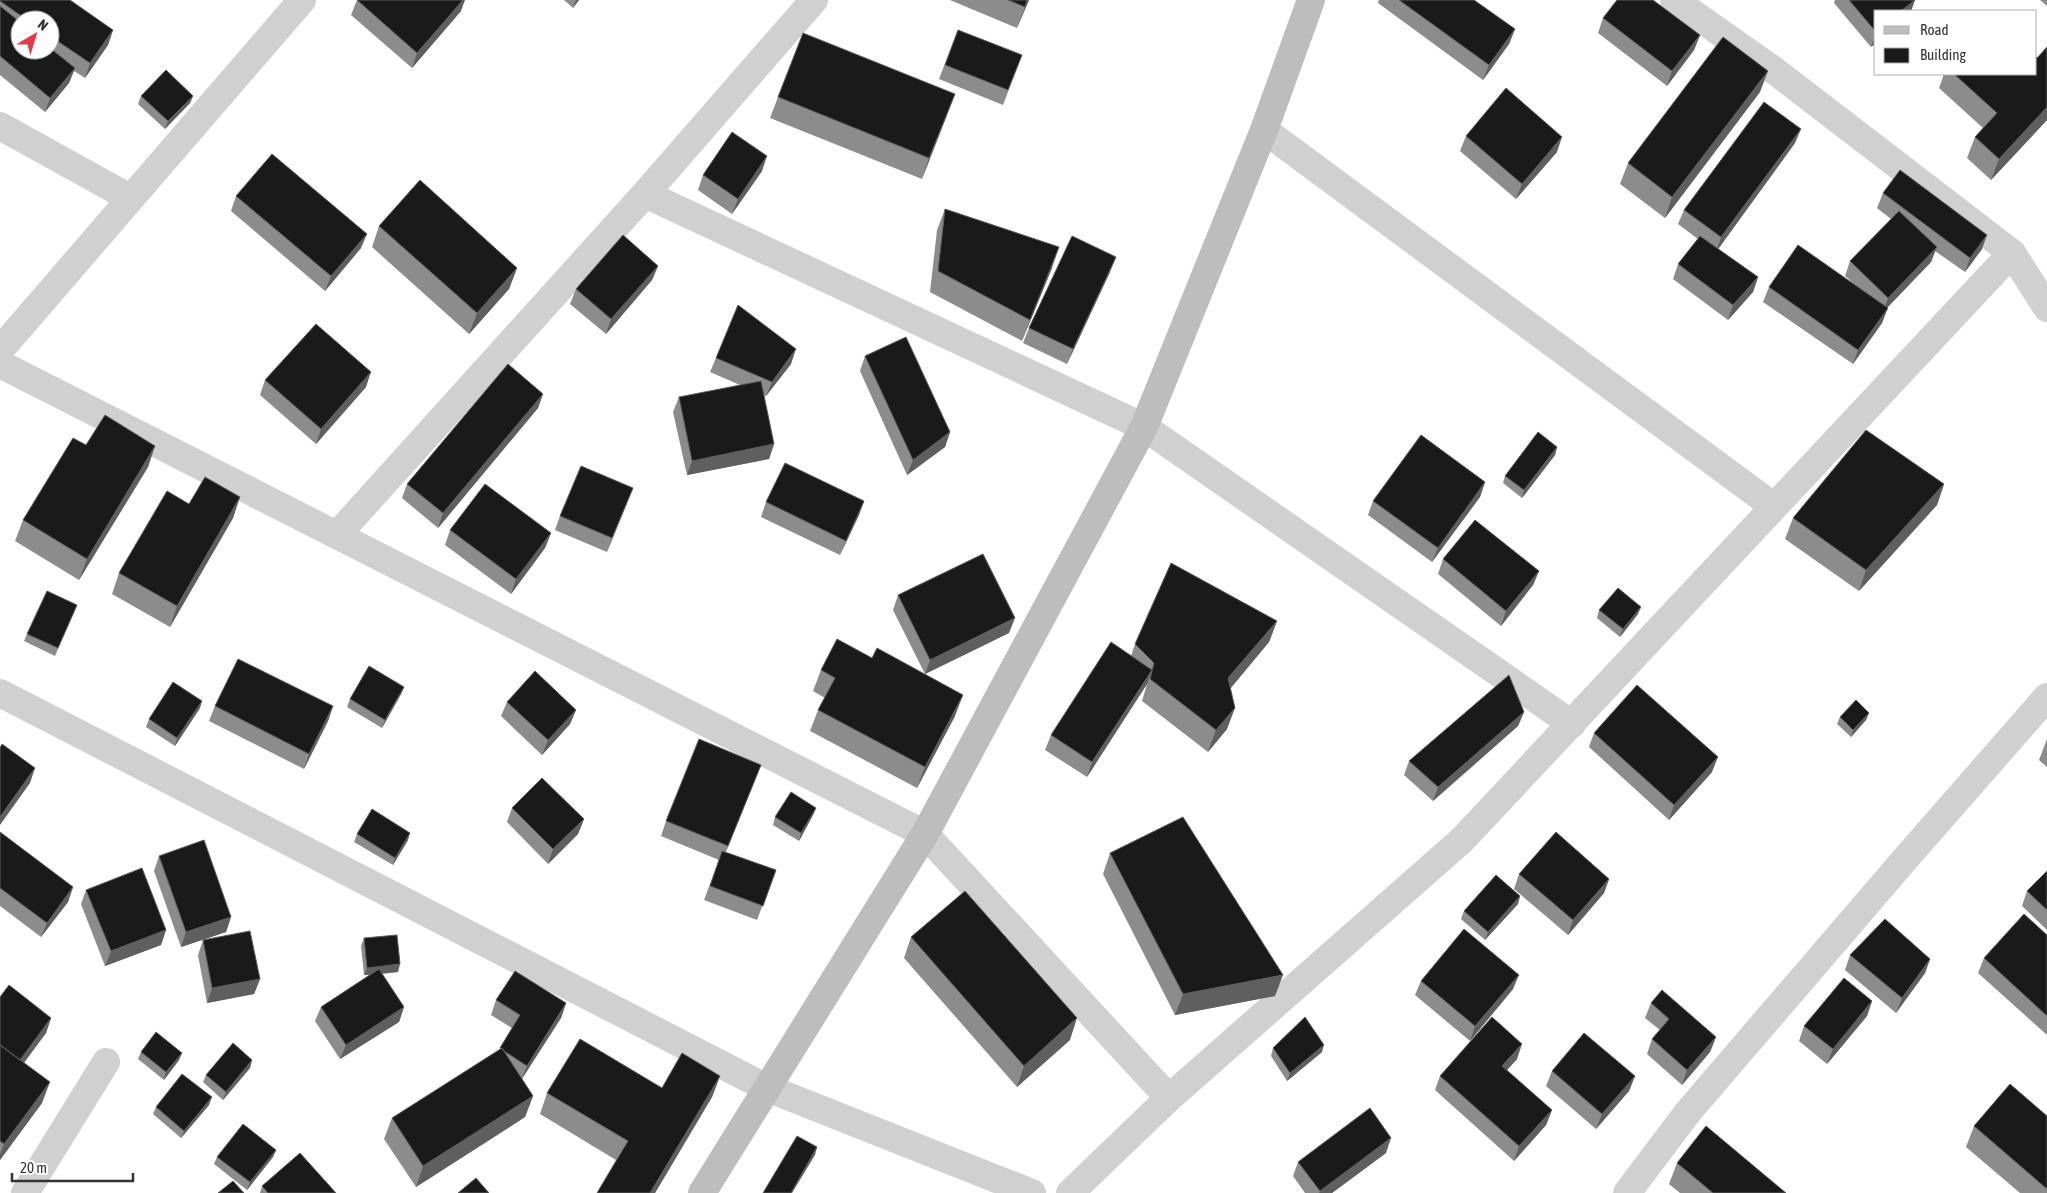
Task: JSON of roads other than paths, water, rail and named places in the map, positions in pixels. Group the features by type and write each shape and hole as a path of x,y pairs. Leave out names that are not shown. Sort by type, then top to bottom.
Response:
{"street":[{"path":"0,350 302,0"},
{"path":"337,536 645,194 814,0"},
{"path":"702,1193 925,834 1144,427 1264,130 1311,0"},
{"path":"1674,0 1775,71 2012,253 2047,308"},
{"path":"0,126 130,198"},
{"path":"1264,130 1773,506"},
{"path":"645,194 1144,427 1572,724"},
{"path":"1070,1193 1169,1098 1462,840 2012,253"},
{"path":"0,364 925,834 1169,1098"},
{"path":"1627,1193 1688,1112 2047,697"},
{"path":"4,704 767,1088 1032,1193"},
{"path":"25,1193 106,1062"}]}
